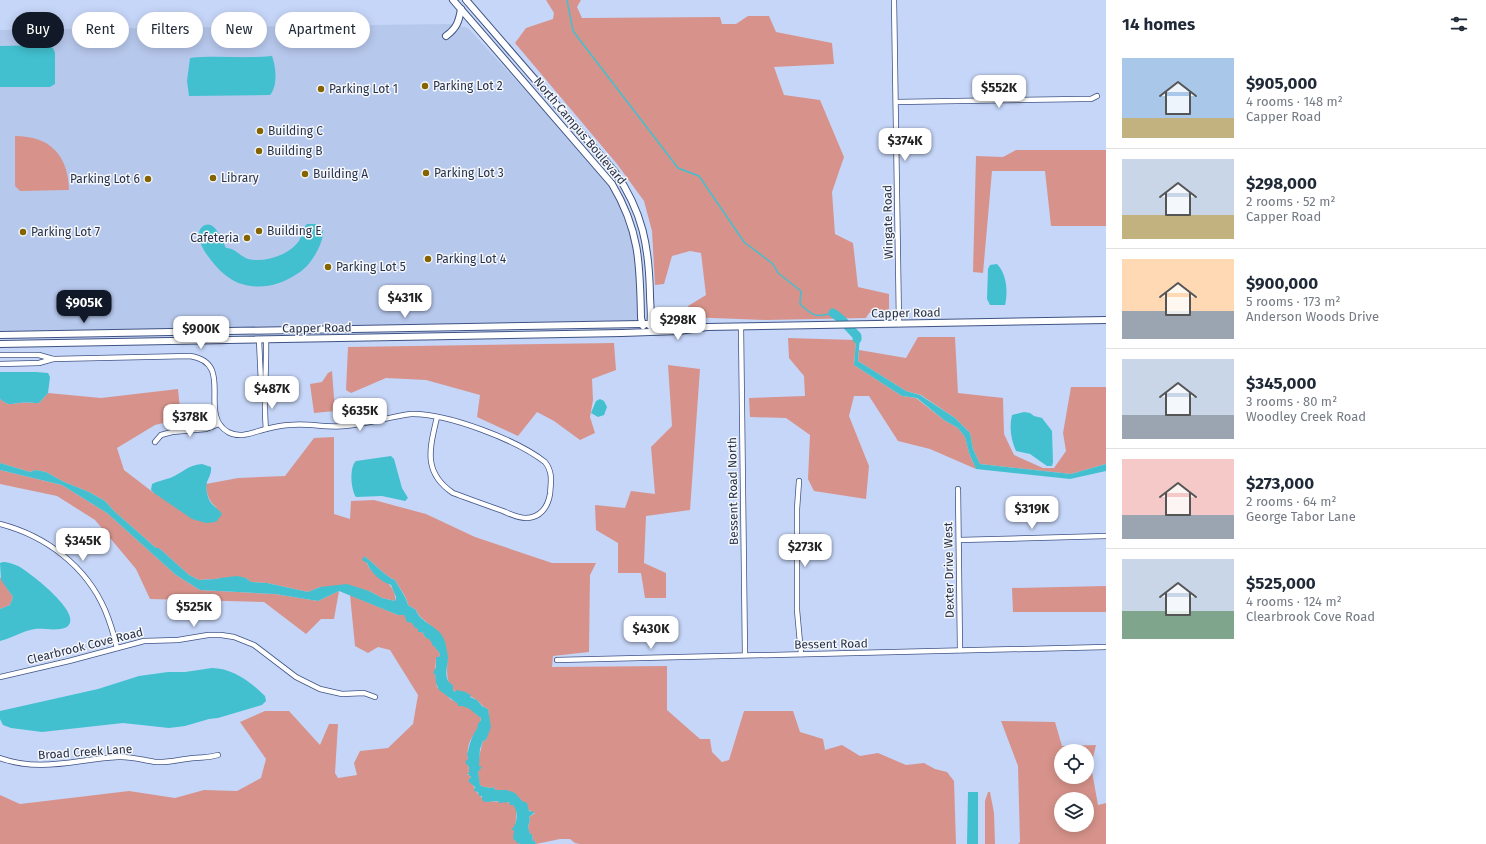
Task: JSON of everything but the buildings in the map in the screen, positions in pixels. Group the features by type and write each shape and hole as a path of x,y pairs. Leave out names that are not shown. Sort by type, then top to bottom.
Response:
{"street":[{"name":"North Campus Boulevard","path":"453,0 612,184 624,204 638,252 642,324 647,333"},
{"name":"North Campus Boulevard","path":"466,0 615,172 632,200 644,237 648,256 651,324 647,333"},
{"name":"Wingate Road","path":"894,0 899,324"},
{"path":"446,36 454,30 459,22 461,9"},
{"path":"896,102 1081,100 1097,96"},
{"path":"562,125 569,118"},
{"path":"628,215 637,213"},
{"name":"Capper Road","path":"0,335 642,324 741,327 1106,320"},
{"name":"Capper Road","path":"0,344 647,333 679,332 707,327"},
{"name":"Bessent Road North","path":"741,327 745,655"},
{"path":"266,339 267,362 264,391 266,429"},
{"path":"259,340 261,383 264,391"},
{"path":"0,356 39,355 54,359"},
{"path":"0,364 39,363 54,359 197,357 204,361 212,370 214,378 215,410 219,424 223,429 237,435 245,436 281,426 306,424 344,426 411,414 427,414 482,430 506,440 545,462 549,467 552,478 549,501 540,514 533,517 520,517 453,493 446,488 437,478 430,459 437,417"},
{"path":"260,362 267,362"},
{"path":"155,442 161,435 166,433 183,430 206,429 219,424"},
{"path":"799,481 797,509 797,610 801,654"},
{"name":"Dexter Drive West","path":"958,489 960,650"},
{"path":"0,524 20,530 38,538 66,558 77,568 90,584 105,609 117,648"},
{"path":"959,540 1106,536"},
{"name":"Clearbrook Cove Road","path":"0,677 69,661 144,641 178,640 208,634 234,637 254,646 296,677 311,686 330,692 342,694 364,693 375,697"},
{"name":"Bessent Road","path":"557,660 1106,647"},
{"name":"Broad Creek Lane","path":"0,758 19,764 39,766 118,757 171,762 196,758 207,758 218,755"}],"shaded area":[{"path":"546,0 581,0 577,7 582,18 720,17 722,24 736,24 748,16 769,16 776,32 832,43 834,64 774,67 784,95 820,100 844,157 832,192 835,234 853,243 858,287 889,294 889,310 869,313 866,318 766,320 687,317 688,306 706,295 701,253 690,251 672,256 664,284 655,285 652,231 644,201 617,164 515,43 526,28 553,19 554,13"},
{"path":"451,24 468,28 612,184 624,210 637,254 637,323 0,335 0,30 12,30 12,48 64,48 64,29 72,29 72,48 129,48 129,28 137,28 137,48 203,48 203,27 211,27 211,48 267,48 267,26 275,26 275,48 370,48 370,25"},
{"path":"0,46 12,46 12,48 53,48 55,53 55,84 50,87 0,87"},
{"path":"272,56 276,76 273,91 270,95 189,96 187,81 190,58"},
{"path":"15,136 38,140 55,150 65,167 69,190 20,191 15,186"},
{"path":"1016,150 1106,150 1106,226 1051,226 1045,171 992,171 983,273 973,272 976,156 1003,157"},
{"path":"307,224 316,224 323,231 321,242 311,261 302,271 291,278 277,284 256,287 240,284 223,274 206,254 199,239 199,232 202,227 210,225 214,227 220,235 226,248 232,249 248,259 262,260 276,257 295,246"},
{"path":"997,264 1005,278 1005,305 990,305 987,299 988,269 990,265"},
{"path":"850,329 856,329 860,337 858,361 906,391 920,395 955,418 970,433 973,449 980,464 1071,474 1106,464 1106,471 1070,479 976,469 969,453 965,437 958,428 944,420 917,398 902,396 854,365 856,340"},
{"path":"918,337 955,337 958,393 1003,398 1004,434 1014,455 1043,468 1054,468 1066,451 1063,433 1071,387 1106,387 1106,464 1071,474 980,464 973,449 970,433 955,418 921,395 906,391 858,361 859,350 906,358"},
{"path":"788,338 856,340 854,365 902,396 916,398 944,420 958,428 965,437 969,453 976,469 930,449 898,441 869,396 854,396 849,416 869,466 866,499 814,491 808,479 810,435 786,418 750,417 749,398 805,396 804,376 789,358"},
{"path":"614,343 616,370 592,379 593,400 590,417 595,433 580,440 554,421 537,412 518,436 477,417 480,395 426,380 386,378 351,393 346,390 348,347"},
{"path":"668,365 700,369 690,510 646,516 644,563 666,573 666,598 645,598 641,573 618,573 618,543 596,530 595,505 625,508 631,491 655,494 651,447 672,426"},
{"path":"332,371 335,411 314,413 310,384 322,382 328,373"},
{"path":"0,372 48,373 50,377 48,393 39,403 7,404 0,399"},
{"path":"178,389 181,419 155,425 117,448 124,470 154,493 217,508 208,497 206,484 238,478 285,476 314,438 334,437 334,514 350,519 351,501 374,500 426,514 475,537 552,563 596,563 590,575 589,652 553,656 552,667 667,666 667,710 700,739 710,739 712,752 722,762 729,760 744,711 793,711 800,732 823,739 825,750 842,745 860,756 878,753 906,765 924,763 935,769 947,772 954,781 956,844 580,844 575,843 570,839 560,839 536,844 535,841 533,841 532,835 530,834 528,828 530,820 529,817 535,813 531,812 512,793 505,790 495,790 494,787 484,787 480,785 478,763 483,741 486,740 488,732 488,709 473,698 465,694 455,692 448,679 446,652 436,631 418,614 416,610 408,605 405,595 395,580 364,556 371,570 388,583 394,591 395,601 382,598 369,591 320,587 308,592 267,583 251,582 246,578 199,580 189,575 159,548 156,548 114,511 105,501 46,472 35,470 30,472 0,463 0,399 9,404 39,403 48,393 101,398"},
{"path":"600,399 604,401 607,407 604,415 598,417 591,413 596,401"},
{"path":"1024,412 1042,418 1052,431 1052,466 1047,466 1030,454 1016,451 1011,433 1012,415"},
{"path":"391,456 394,459 402,488 408,498 405,501 382,496 356,497 353,489 352,468 356,461"},
{"path":"0,463 30,472 35,470 46,472 105,501 114,511 156,548 159,548 189,575 199,580 237,576 246,578 251,582 267,583 308,592 320,587 347,584 369,591 382,598 395,601 396,597 391,585 384,582 374,574 367,563 362,560 364,556 395,580 408,605 416,610 421,618 442,635 445,641 448,657 446,672 448,680 453,685 453,690 455,692 457,690 466,692 471,695 470,697 477,700 482,706 488,709 491,727 486,740 483,741 480,749 479,766 482,767 478,772 480,785 484,787 494,787 495,790 507,790 515,793 522,801 527,803 529,811 535,812 529,817 530,820 528,827 530,834 532,834 533,841 535,841 536,844 520,844 513,839 514,830 511,830 515,825 517,815 513,805 510,805 509,802 485,802 482,800 482,796 479,796 478,792 474,791 475,787 468,781 471,777 467,773 469,773 469,767 465,762 468,759 467,753 470,743 481,718 468,708 458,706 458,704 439,690 436,683 435,674 433,673 436,667 436,657 439,657 440,654 422,632 418,632 418,629 415,628 412,623 407,622 404,615 398,615 339,591 318,601 275,594 200,590 176,575 107,513 62,485 0,470"},
{"path":"202,464 211,467 211,473 206,488 209,500 222,514 216,522 206,523 192,519 151,490 152,484 170,478 192,466"},
{"path":"0,470 62,485 107,513 176,575 200,590 275,594 318,601 339,591 334,619 321,619 306,634 264,602 150,599 136,569 95,520 57,496 0,484"},
{"path":"3,562 24,569 52,593 68,612 71,620 68,626 61,629 30,630 0,641 0,609 10,605 13,597 1,580 0,563"},
{"path":"0,577 13,597 10,605 0,609"},
{"path":"1106,586 1106,612 1013,612 1012,588"},
{"path":"350,595 398,615 404,615 418,629 418,632 422,632 426,638 429,638 440,654 439,657 436,658 435,674 437,687 450,699 473,710 481,718 468,748 469,773 467,775 470,775 474,787 482,798 490,801 507,802 516,808 515,840 520,844 0,844 0,795 20,804 129,791 175,798 204,790 237,791 261,778 266,759 240,722 265,711 289,711 320,745 329,724 338,724 335,773 338,778 357,775 354,763 360,751 388,748 413,724 418,695 390,650 378,647 368,653 355,646"},
{"path":"212,668 227,670 241,677 265,696 266,701 262,705 218,718 185,726 169,728 123,723 42,732 11,728 3,725 0,719 0,711 98,689 139,676"},
{"path":"1001,721 1055,722 1061,744 1054,744 1054,784 1094,784 1094,783 1098,805 1106,803 1106,844 1018,844 1020,842 1018,766"},
{"path":"968,792 978,792 978,844 967,844"},
{"path":"988,792 990,792 994,813 995,844 985,844 985,801"}],"waterway":[{"path":"567,0 573,31 678,168 699,176 744,242 773,264 778,273 801,291 800,304 808,311 818,316 833,313"},
{"path":"833,313 841,319 857,336 857,339"}],"place":[{"name":"Parking Lot 2","path":"425,86"},
{"name":"Parking Lot 1","path":"321,89"},
{"name":"Building C","path":"260,131"},
{"name":"Building B","path":"259,151"},
{"name":"Parking Lot 3","path":"426,173"},
{"name":"Building A","path":"305,174"},
{"name":"Library","path":"213,178"},
{"name":"Parking Lot 6","path":"148,179"},
{"name":"Building E","path":"259,231"},
{"name":"Parking Lot 7","path":"23,232"},
{"name":"Cafeteria","path":"247,238"},
{"name":"Parking Lot 4","path":"428,259"},
{"name":"Parking Lot 5","path":"328,267"}]}
